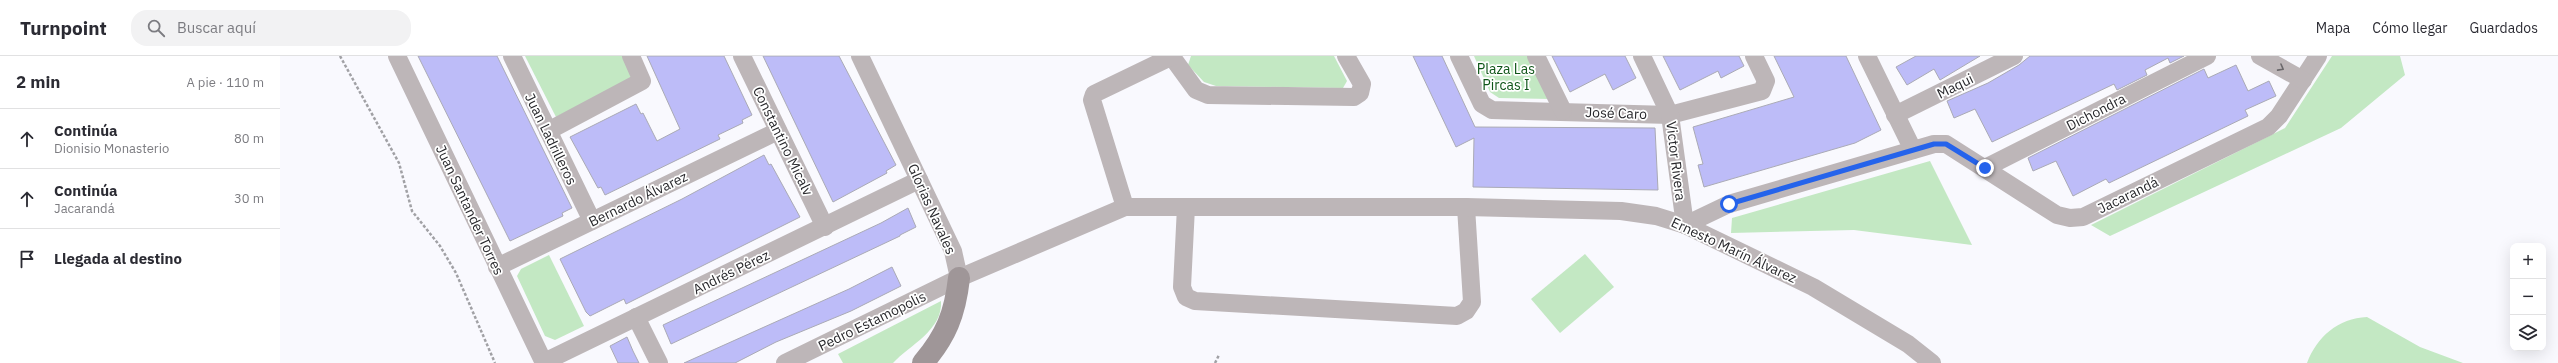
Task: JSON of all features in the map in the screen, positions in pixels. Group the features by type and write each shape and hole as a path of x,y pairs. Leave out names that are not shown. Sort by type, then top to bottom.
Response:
{"street":[{"name":"Juan Santander Torres","path":"397,56 544,363"},
{"name":"Juan Ladrilleros","path":"512,56 592,221"},
{"path":"548,131 642,81 630,56"},
{"name":"Constantino Micalv","path":"742,56 825,227"},
{"name":"Glorias Navales","path":"860,56 953,251 959,278 956,304 947,328 938,345 923,363"},
{"path":"1125,207 1092,100 1094,94 1173,56 1196,90 1208,95 1354,98 1360,93 1362,84 1346,56"},
{"name":"José Caro","path":"1459,56 1482,104 1492,110 1670,115 1762,91 1766,81 1754,56"},
{"path":"1536,56 1563,111"},
{"name":"Victor Rivera","path":"1642,56 1670,115 1685,225"},
{"path":"1867,56 1913,150"},
{"name":"Maqui","path":"1895,115 2014,56"},
{"name":"Dichondra","path":"1985,168 2207,56"},
{"path":"2260,56 2303,80"},
{"name":"Jacarandá","path":"1685,225 1729,204 1934,144 1946,144 2057,215 2070,218 2084,217 2268,127 2279,116 2318,56"},
{"name":"Bernardo Álvarez","path":"497,267 778,131"},
{"name":"Andrés Pérez","path":"544,363 919,180"},
{"name":"Ernesto Marín Álvarez","path":"1125,207 1466,207 1622,211 1656,216 1685,225 1813,287 1908,344 1932,363"},
{"name":"Pedro Estamopolis","path":"785,363 959,278 1125,207"},
{"path":"1186,207 1182,287 1186,297 1195,301 1457,316 1466,311 1472,302 1466,207"},
{"path":"636,317 659,363"}],"path":[{"path":"340,56 399,162 412,211 440,246 456,273 495,363"},
{"path":"1215,363 1219,355"}],"green space":[{"path":"525,56 625,56 635,77 556,117"},
{"path":"1191,56 1334,56 1347,81 1343,88 1216,86 1204,82 1188,65"},
{"name":"Plaza Las Pircas I","path":"1474,56 1530,56 1550,99 1499,98 1490,92"},
{"path":"2332,56 2400,56 2405,75 2341,128 2110,236 2091,225 2285,128"},
{"path":"1930,161 1972,245 1854,230 1731,233 1732,218"},
{"path":"1585,254 1614,287 1560,333 1531,299"},
{"path":"549,255 584,326 555,340 545,336 517,276 521,269"},
{"path":"941,301 937,320 931,329 893,363 843,363 838,354"},
{"path":"2367,317 2420,347 2463,363 2307,363 2317,345 2330,331 2347,321"}],"building":[{"path":"418,56 497,56 572,208 562,213 563,216 510,241"},
{"path":"647,56 724,56 752,115 742,120 743,123 718,135 720,139 605,195 601,187 598,188 570,137 636,104 641,114 643,113 657,141 680,129"},
{"path":"763,56 839,56 896,165 886,171 887,173 833,202"},
{"path":"1413,56 1442,56 1475,127 1655,128 1658,190 1473,187 1474,138 1456,147"},
{"path":"1552,56 1625,56 1636,78 1613,90 1605,74 1570,92"},
{"path":"1663,56 1739,56 1744,66 1721,78 1718,71 1680,90"},
{"path":"1774,56 1846,56 1881,130 1855,143 1704,187 1698,165 1703,164 1693,127 1794,97"},
{"path":"1916,56 1980,56 1940,80 1934,69 1907,85 1896,67"},
{"path":"2030,56 2184,56 2170,63 2168,58 2145,70 2147,75 2117,90 2114,84 1992,142 1975,109 1954,118 1947,101 1988,83 2019,65"},
{"path":"2236,65 2248,91 2269,81 2276,96 2245,110 2248,116 2109,183 2106,179 2073,196 2056,161 2033,171 2028,158 2204,69 2208,78"},
{"path":"764,155 769,165 771,164 800,217 626,304 624,299 590,316 586,312 560,259 682,199"},
{"path":"908,208 916,227 900,236 671,344 663,325 881,223"},
{"path":"892,267 901,286 851,311 776,342 735,363 684,363 849,289"},
{"path":"627,337 639,363 618,363 610,346"}],"route":[{"path":"1729,204 1893,158 1934,144 1946,144 1985,168"}]}
